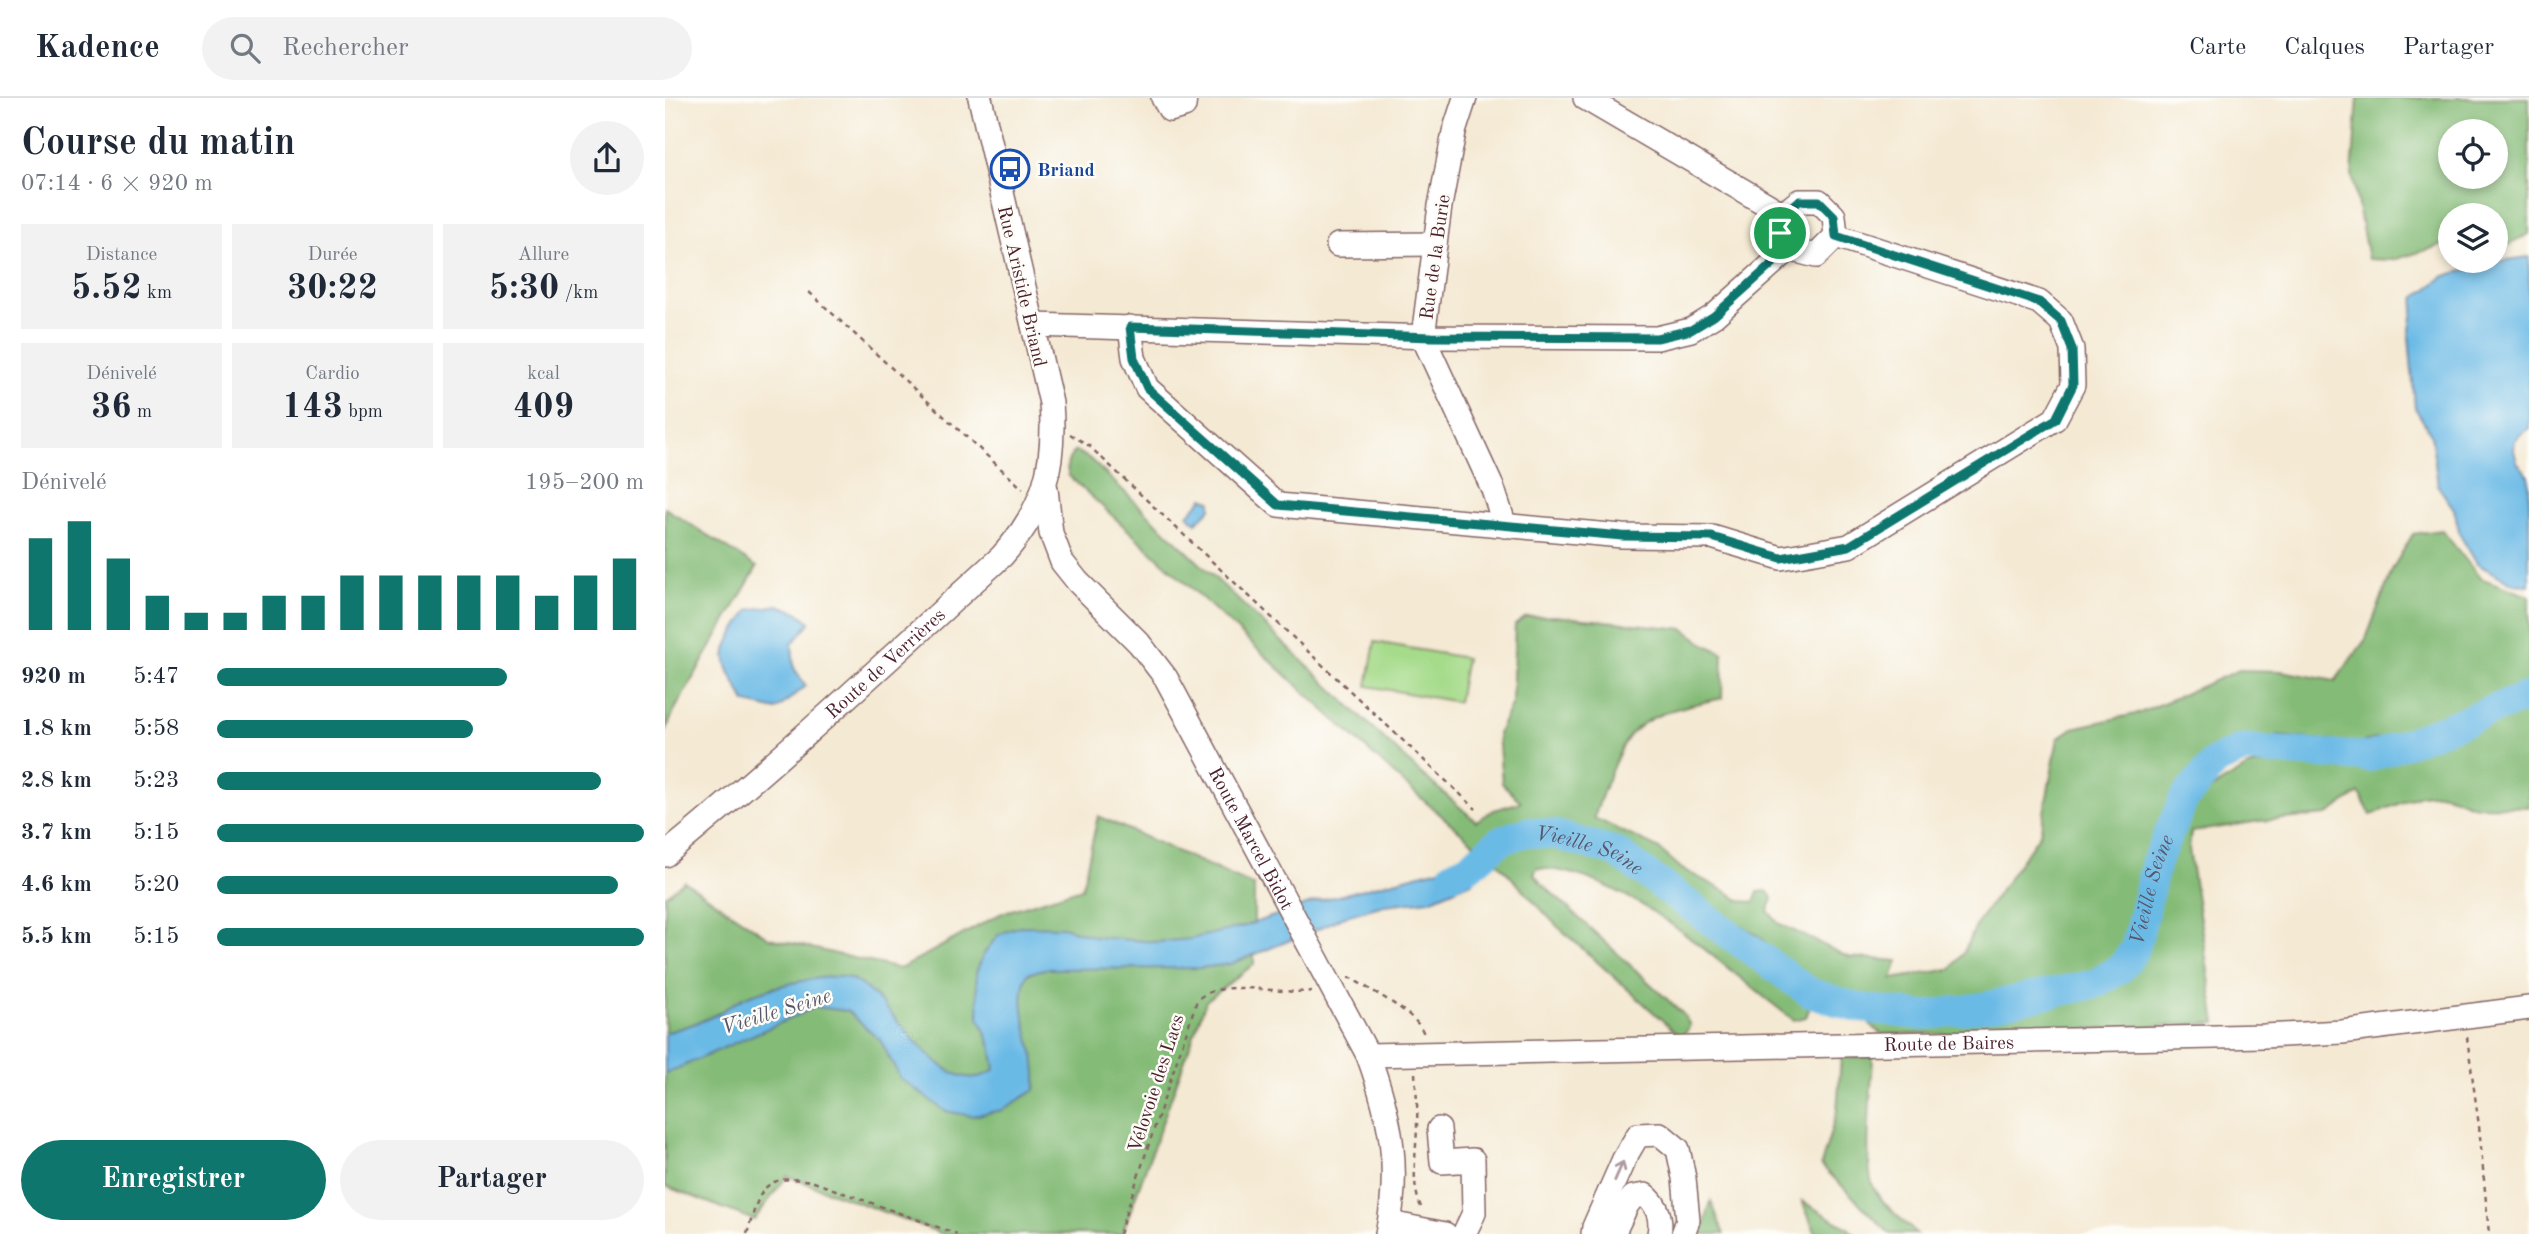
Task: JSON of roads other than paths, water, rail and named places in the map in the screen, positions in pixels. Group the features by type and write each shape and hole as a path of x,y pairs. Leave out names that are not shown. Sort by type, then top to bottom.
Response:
{"street":[{"name":"Rue Aristide Briand","path":"980,98 1051,403 1053,428"},
{"path":"1163,98 1170,110 1184,106 1185,98"},
{"name":"Rue de la Burie","path":"1465,98 1454,132 1423,337 1493,489 1505,527"},
{"path":"1585,98 1783,215"},
{"path":"1799,201 1819,201 1834,216 1836,236 1816,256 1789,249 1780,233 1783,215 1799,201"},
{"path":"1130,327 1134,358 1147,388 1278,505 1622,536 1712,537 1781,558 1849,546 2056,419 2073,385 2072,349 2061,321 2039,302 1836,236"},
{"path":"1338,244 1435,244"},
{"path":"1033,325 1423,337 1657,338 1691,330 1714,316 1789,249"},
{"name":"Route de Verrières","path":"665,855 837,707 1002,556 1025,528 1042,493 1053,428"},
{"name":"Route Marcel Bidot","path":"1042,493 1055,548 1062,562 1078,582 1139,643 1166,678 1368,1055 1392,1133 1394,1172 1388,1229"},
{"name":"Route de Baires","path":"1368,1055 2264,1036 2342,1032 2529,1008"},
{"path":"1439,1129 1442,1162 1473,1160 1474,1213 1464,1234"},
{"path":"1593,1234 1624,1159 1638,1135 1660,1134 1678,1149 1688,1220 1683,1234"},
{"path":"1613,1234 1633,1197 1645,1195 1654,1202 1661,1221 1659,1234"},
{"path":"1388,1229 1435,1232"}],"water":[{"path":"2529,257 2529,429 2515,440 2514,450 2517,462 2529,476 2529,585 2514,584 2477,564 2460,535 2454,509 2438,486 2431,434 2415,408 2409,336 2415,298 2445,276 2455,273 2508,273 2508,260"},
{"path":"1203,498 1211,501 1211,508 1196,523 1188,515"},
{"path":"778,605 797,612 810,622 792,644 794,668 806,686 776,710 746,703 730,674 725,655 732,637 749,610"},
{"path":"1477,846 1496,861 1472,882 1430,900 1384,905 1342,917 1231,964 1201,968 1044,969 1027,974 1022,1004 1034,1060 1035,1090 1002,1110 972,1116 945,1111 900,1078 880,1040 847,1011 816,1007 665,1074 665,1033 716,1015 743,998 757,993 798,982 839,977 848,978 865,988 937,1062 956,1074 975,1077 995,1069 991,1046 979,1018 976,973 983,955 998,935 1020,926 1063,927 1095,937 1157,942 1190,939 1242,927 1315,902 1439,869 1455,862"}],"waterway":[{"name":"Vieille Seine","path":"1453,874 1470,866 1501,840 1527,832 1556,835 1616,852 1809,992 1855,1007 1924,1016 1988,1006 2095,984 2121,968 2135,949 2156,862 2184,799 2216,761 2243,749 2370,757 2529,696"}],"place":[{"name":"Briand","path":"1010,169"}]}
